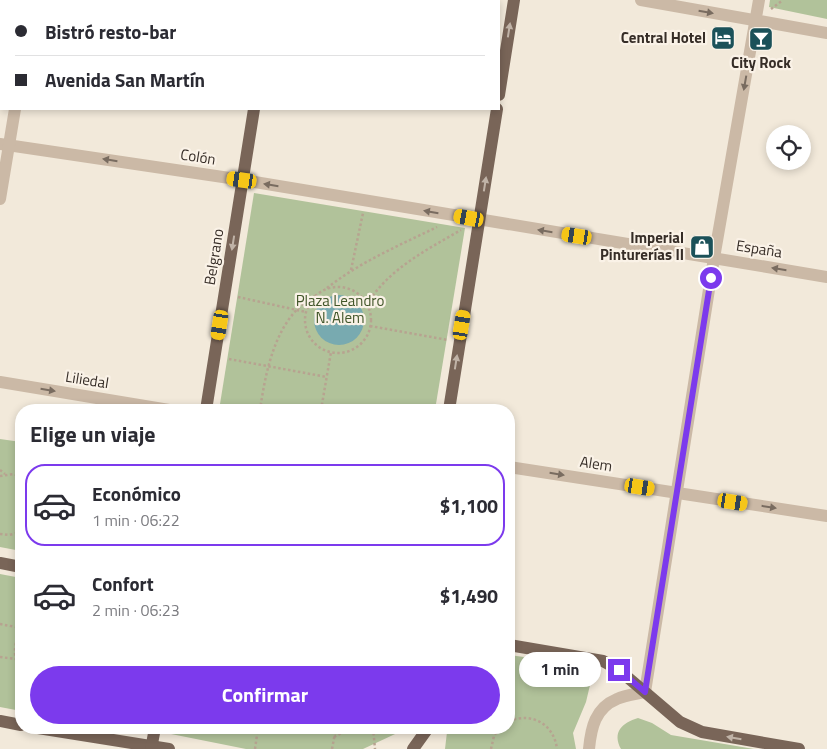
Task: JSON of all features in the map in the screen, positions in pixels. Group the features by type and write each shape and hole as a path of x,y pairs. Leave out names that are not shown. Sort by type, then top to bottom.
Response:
{"main road":[{"path":"500,89 514,0"},
{"name":"Belgrano","path":"207,404 254,110"},
{"path":"450,404 496,110"},
{"path":"0,563 15,566"},
{"path":"515,646 603,661 619,670 680,722 702,732 799,749"},
{"path":"0,721 15,724"},
{"path":"72,734 151,748 169,749"},
{"path":"151,748 154,734"},
{"path":"413,749 424,734"}],"street":[{"path":"641,0 827,33"},
{"path":"589,749 591,728 600,712 616,699 645,692 714,258 759,0"},
{"path":"0,199 4,144 15,110"},
{"name":"Colón","path":"4,144 242,180 479,220"},
{"name":"España","path":"479,220 827,277"},
{"name":"Liliedal","path":"0,382 133,404"},
{"name":"Alem","path":"515,468 827,516"}],"path":[{"path":"351,270 365,200"},
{"path":"261,404 269,366 277,342 291,315 296,310 351,270 458,216"},
{"path":"367,304 374,293 396,270 424,251 479,220"},
{"path":"317,294 310,302 306,312 306,322 311,337 322,348 331,352 354,349 363,342 369,333 372,322 370,310 357,292 346,287 326,289"},
{"path":"225,294 306,312"},
{"path":"370,326 460,342"},
{"path":"322,404 331,352"},
{"path":"215,356 327,377"},
{"path":"0,470 4,474"},
{"path":"0,476 4,474 15,474"},
{"path":"0,534 15,534"},
{"path":"0,624 15,628"},
{"path":"0,657 15,659"},
{"path":"515,718 528,717 538,720 548,727 554,736 557,749"},
{"path":"254,749 257,734"},
{"path":"332,749 335,734"},
{"path":"334,737 339,734"},
{"path":"373,734 374,749"},
{"path":"491,749 495,734"}],"green space":[{"path":"770,0 827,0 827,19 769,7"},
{"name":"Plaza Leandro N. Alem","path":"254,193 465,228 436,404 220,404"},
{"path":"0,439 15,441 15,550 0,547"},
{"path":"0,574 15,577 15,710 0,707"},
{"path":"515,656 576,664 587,671 590,685 586,702 573,733 576,749 445,749 447,734 515,734"},
{"path":"638,718 652,723 671,735 754,749 621,749 618,743 620,729"},
{"path":"171,734 395,734 363,749 246,749"}],"water":[{"path":"334,295 344,295 357,302 364,315 364,325 357,338 344,345 334,345 325,341 318,334 314,325 314,315 318,306 325,299"}],"place":[{"name":"Central Hotel","path":"723,38"},
{"name":"City Rock","path":"761,39"},
{"name":"Imperial Pinturerías II","path":"702,247"}],"route":[{"path":"619,670 645,692 711,278"}]}
